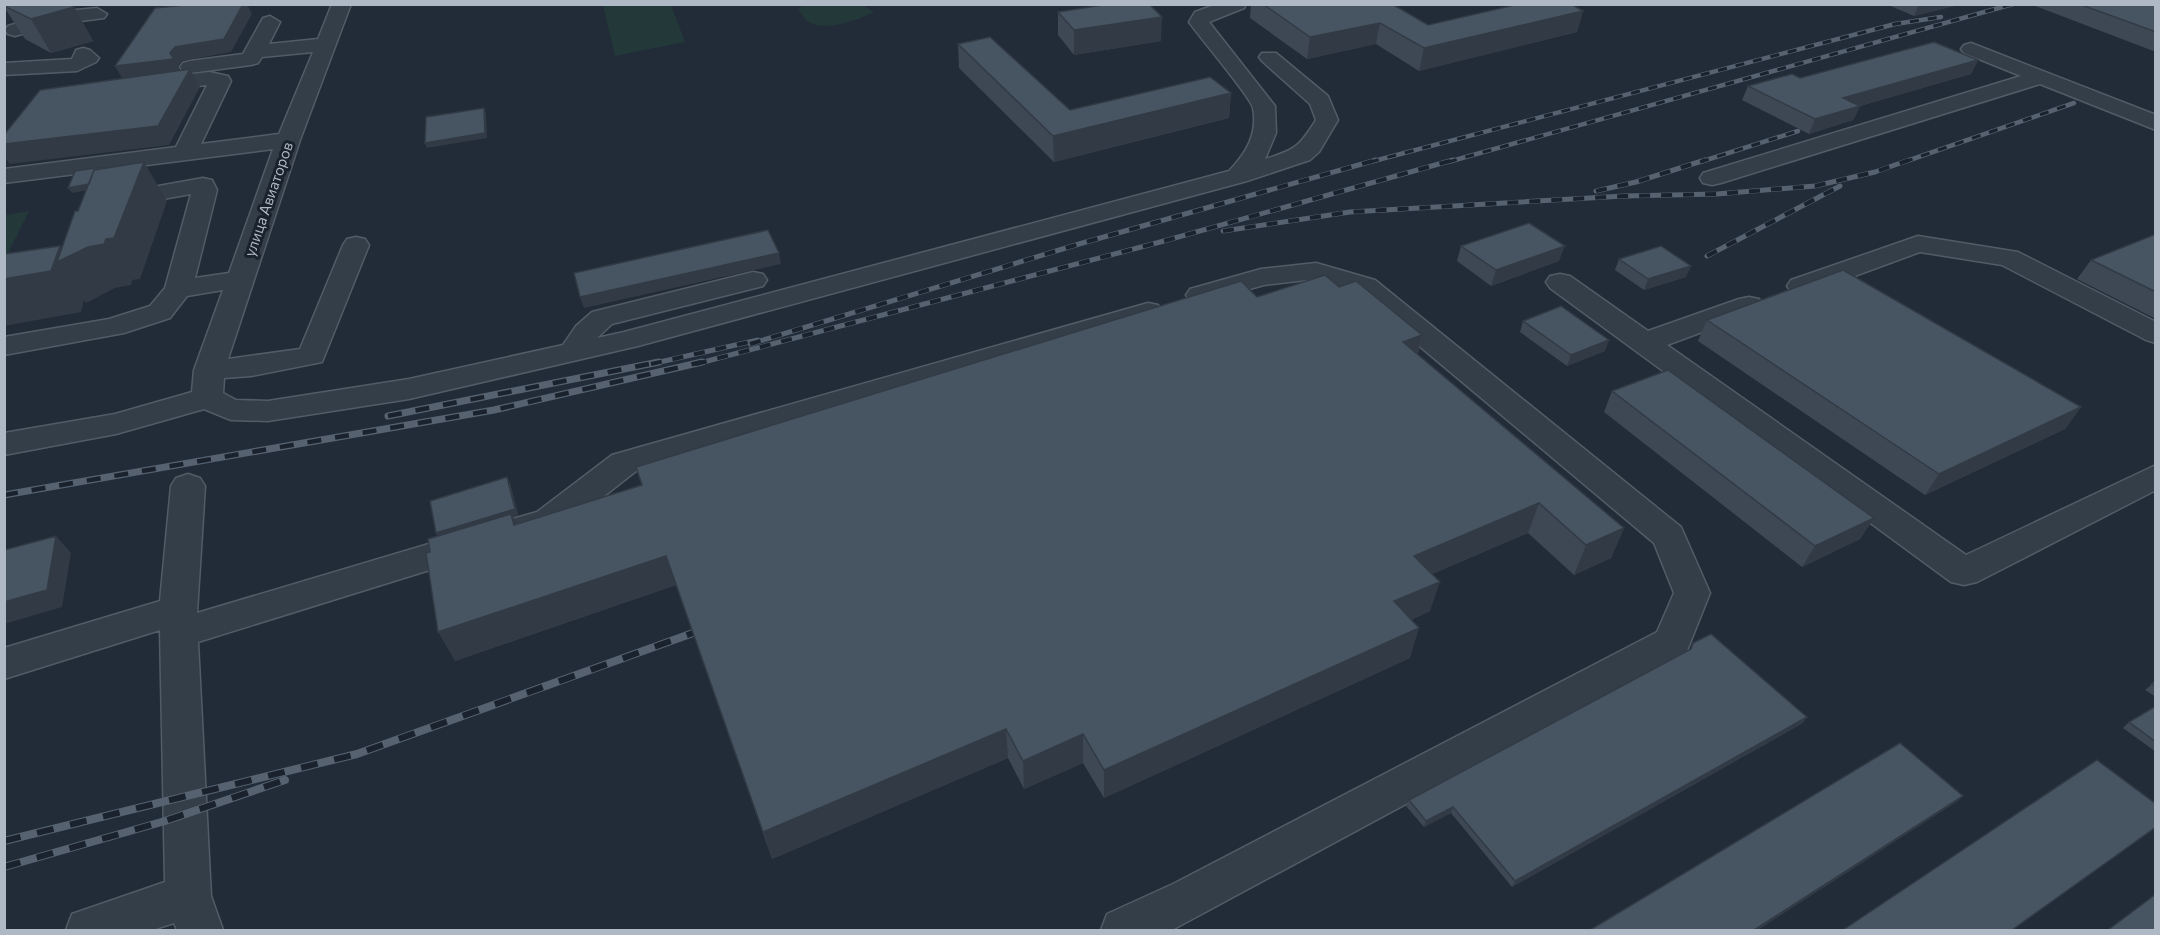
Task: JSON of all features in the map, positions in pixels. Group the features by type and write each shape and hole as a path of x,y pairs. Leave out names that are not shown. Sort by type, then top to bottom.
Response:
{"street":[{"name":"улица Авиаторов","path":"208,384 240,279 288,141 342,4"},
{"path":"1237,4 1202,16 1199,22 1264,106 1265,133 1257,154 1238,176"},
{"path":"9,24 97,15"},
{"path":"170,69 243,61 251,58 270,22"},
{"path":"255,52 327,44"},
{"path":"1971,49 2156,123"},
{"path":"4,69 76,65 89,57 83,54"},
{"path":"208,384 231,410 268,411 409,390 573,353 887,272 1238,176 1302,155 1311,147 1327,120 1320,101 1269,57"},
{"path":"1712,178 2041,77"},
{"path":"127,88 209,78 220,81 184,154"},
{"path":"4,176 288,141"},
{"path":"4,346 114,327 160,312 178,289 206,190 204,185 125,198 95,211"},
{"path":"1644,343 1918,244 2009,258 2156,334"},
{"path":"4,444 116,424 251,368 312,356 357,245"},
{"path":"4,664 179,621 549,520 624,463 1262,278 1316,271 1365,286 1669,536 1692,593 1672,642 1189,899 1125,930"},
{"path":"178,289 240,279"},
{"path":"573,353 586,332 602,318 753,280"},
{"path":"1560,282 1964,572 2156,476"},
{"path":"89,930 194,913 179,621 188,486"}],"green space":[{"path":"861,4 874,12 850,22 832,26 807,21 798,9 803,5"},
{"path":"603,5 671,5 685,42 615,56"},
{"path":"29,211 5,259 5,215"}],"building":[{"path":"10,4 69,4 74,7 31,19 4,6"},
{"path":"197,4 243,4 224,39 175,47 170,53 174,59 115,66 155,8"},
{"path":"1109,4 1149,4 1162,17 1074,30 1058,12"},
{"path":"1263,4 1392,4 1428,25 1519,4 1571,4 1583,11 1424,48 1380,23 1310,37"},
{"path":"2079,4 2156,4 2156,32"},
{"path":"990,37 1070,110 1210,77 1231,93 1053,136 958,44"},
{"path":"1934,42 1978,60 1843,98 1860,106 1815,119 1748,86 1792,74 1800,78"},
{"path":"190,69 158,126 4,144 4,135 40,90"},
{"path":"484,108 485,133 425,143 426,117"},
{"path":"144,162 114,238 106,239 104,244 88,247 57,262 75,211 78,211 94,170"},
{"path":"102,167 94,170 89,184 68,188 75,171"},
{"path":"1529,223 1565,246 1496,270 1461,246"},
{"path":"768,230 779,253 580,297 574,273"},
{"path":"2156,234 2156,292 2091,260"},
{"path":"60,246 51,271 4,279 4,254"},
{"path":"1661,246 1691,266 1648,279 1619,259"},
{"path":"1843,270 2081,407 1939,474 1707,320"},
{"path":"1325,275 1339,287 1356,281 1422,335 1403,342 1624,528 1586,545 1539,503 1414,556 1440,582 1394,601 1419,628 1104,770 1083,734 1023,761 1006,729 763,832 666,556 438,632 426,553 430,552 428,539 511,514 514,525 642,485 636,467 1241,281 1257,297"},
{"path":"1561,306 1609,340 1571,355 1523,321"},
{"path":"1668,370 1874,518 1815,546 1612,391"},
{"path":"507,477 515,509 436,533 430,501"},
{"path":"56,536 47,590 4,602 4,550"},
{"path":"1711,634 1807,717 1515,881 1453,807 1426,821 1409,800 1691,649 1693,643"},
{"path":"2156,706 2156,742 2129,722"},
{"path":"1900,743 1963,796 1754,930 1590,930"},
{"path":"2097,760 2156,804 2156,827 2012,930 1843,930"},
{"path":"2156,894 2156,930 2108,930"}],"railway":[{"path":"1448,162 2013,4"},
{"path":"1370,162 1895,24 1941,17"},
{"path":"1904,162 2074,103"},
{"path":"1700,162 1798,131"},
{"path":"750,344 1079,244 1376,160"},
{"path":"696,364 1164,241 1453,160"},
{"path":"1596,191 1636,182 1705,160"},
{"path":"1223,231 1350,212 1624,196 1717,194 1815,186 1875,172 1909,160"},
{"path":"1707,256 1840,186"},
{"path":"651,364 758,340"},
{"path":"388,416 659,362"},
{"path":"4,495 494,410 702,362"},
{"path":"4,841 357,754 693,633"},
{"path":"4,867 165,821 285,780"}]}
